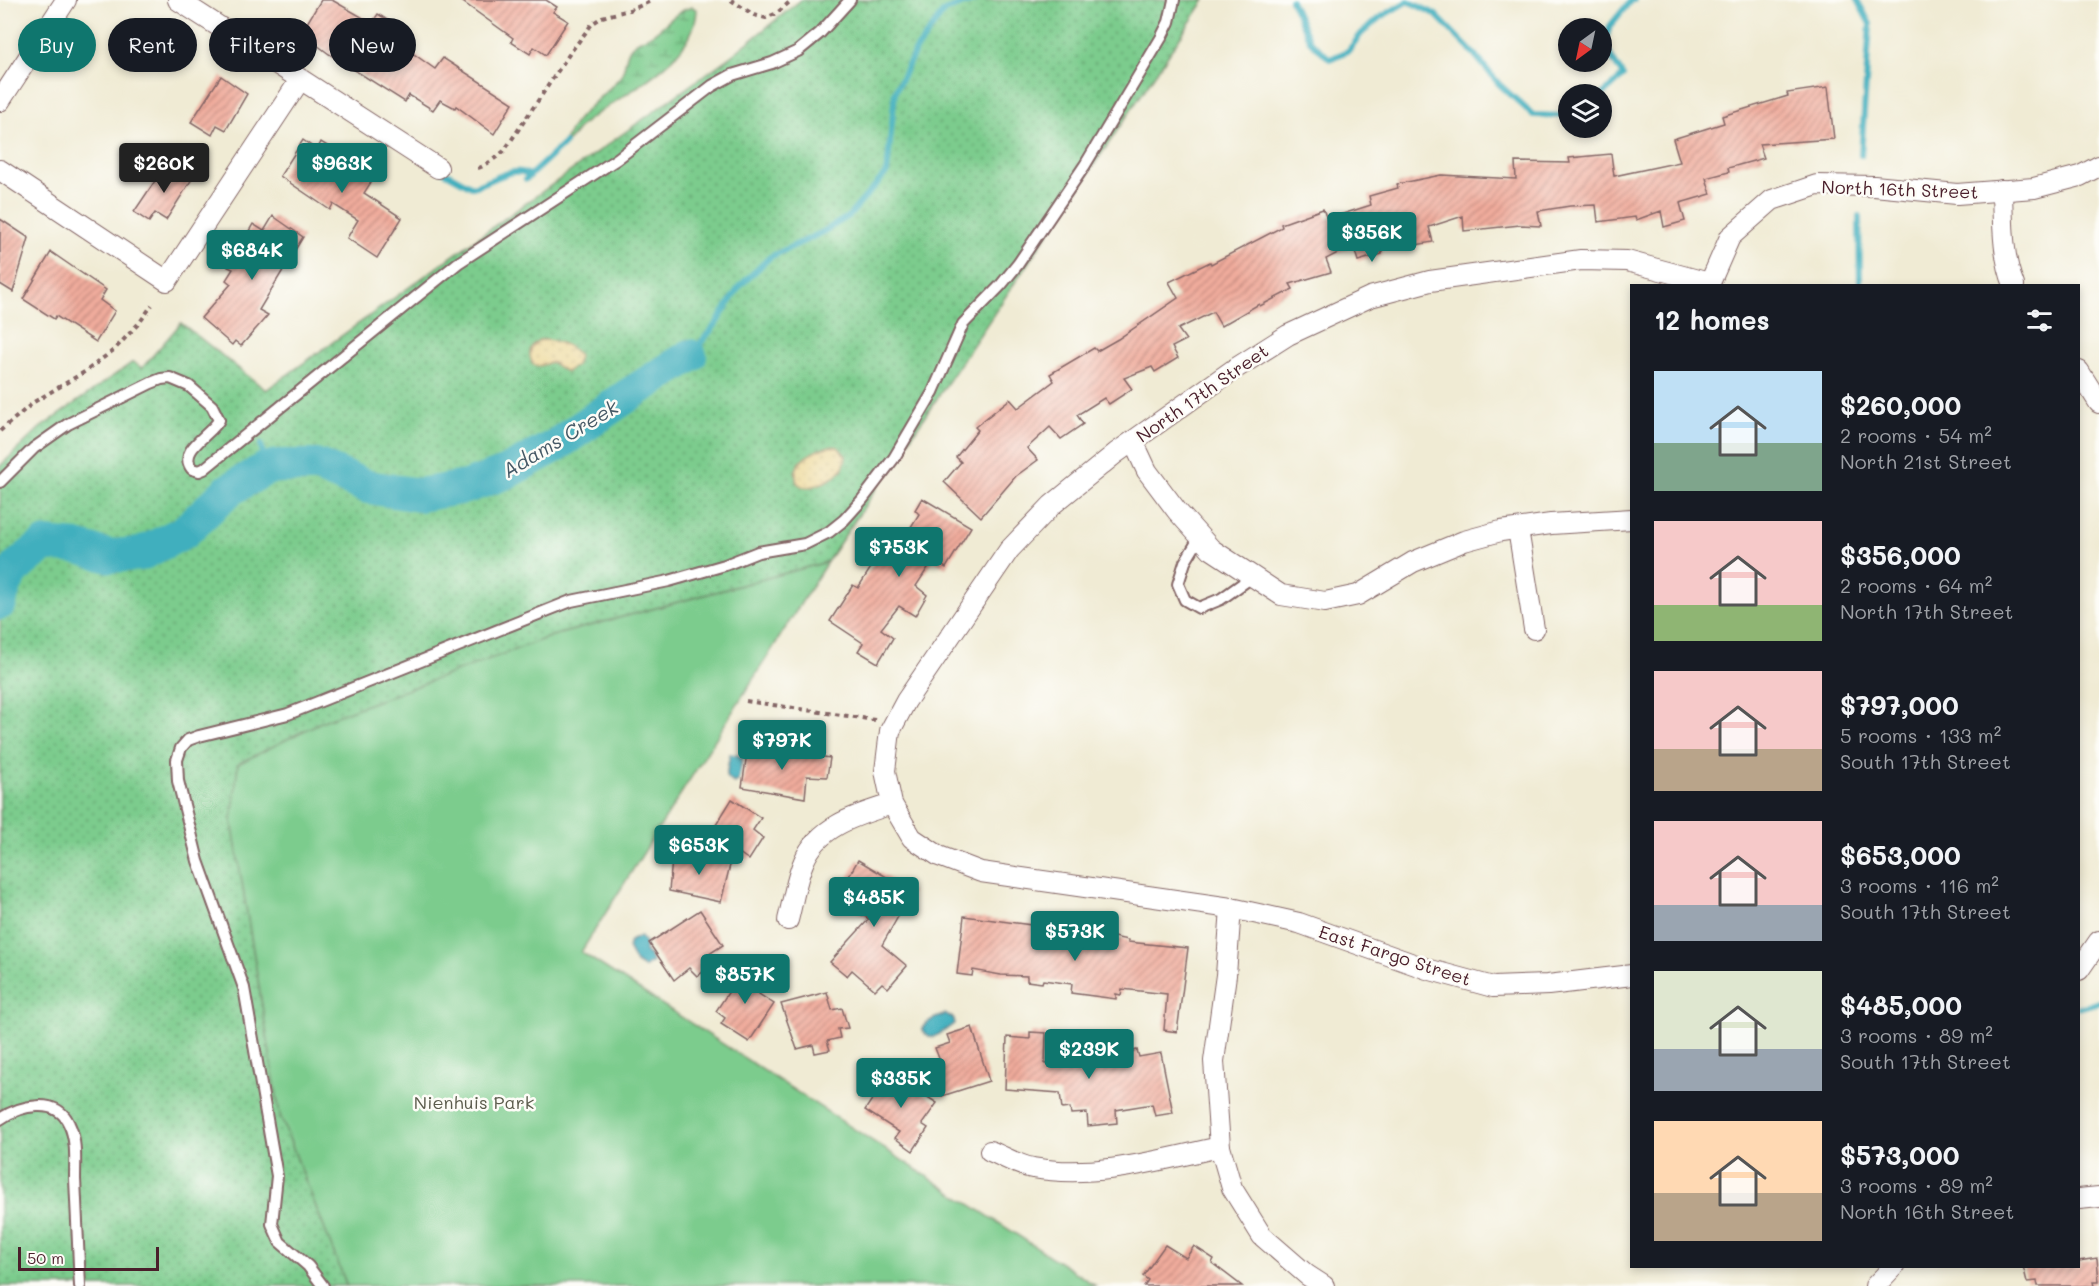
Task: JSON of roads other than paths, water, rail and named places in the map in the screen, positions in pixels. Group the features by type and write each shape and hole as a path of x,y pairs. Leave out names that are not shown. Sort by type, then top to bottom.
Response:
{"street":[{"path":"0,101 66,0"},
{"path":"178,0 438,168"},
{"path":"0,170 167,281 300,80"},
{"name":"North 16th Street","path":"1709,284 1730,237 1772,200 1817,185 1874,186 1957,194 2034,188 2080,176 2099,166"},
{"path":"2002,190 2003,232 2010,276 2014,284"},
{"name":"North 17th Street","path":"892,804 885,771 890,731 906,701 1009,550 1052,505 1133,441 1233,370 1288,335 1370,297 1430,281 1581,260 1627,261 1709,284"},
{"path":"2080,372 2099,403"},
{"path":"1133,441 1147,471 1177,511 1211,549 1281,595 1324,602 1358,596 1413,562 1464,541 1551,524 1630,519"},
{"path":"1518,529 1534,630"},
{"path":"788,920 803,862 813,843 830,829 852,817 892,804 912,838 939,856 981,872 1231,908 1226,975 1214,1061 1220,1147 1233,1188 1262,1236 1307,1275 1324,1286"},
{"name":"East Fargo Street","path":"1231,908 1299,923 1427,969 1493,987 1548,985 1630,975"},
{"path":"2080,969 2099,941"},
{"path":"990,1150 1031,1168 1082,1171 1138,1165 1220,1147"},
{"path":"2080,1199 2099,1197"},
{"path":"1875,1286 1892,1268"}],"lane":[{"path":"0,482 34,448 68,424 151,383 170,378 189,386 205,398 218,414 219,420 216,426 189,453 187,460 192,469 199,471 204,469 458,263 602,169 712,86 732,75 772,63 798,51 820,33 850,0"},
{"path":"323,1286 308,1266 280,1242 272,1224 277,1176 244,988 208,891 192,840 176,772 181,748 188,740 199,736 288,714 572,601 660,584 724,565 758,552 805,544 829,532 844,520 862,500 894,458 933,392 963,324 1018,264 1085,165 1161,39 1174,3"},
{"path":"1200,537 1185,562 1178,584 1185,600 1199,608 1221,599 1252,577"},
{"path":"0,1119 12,1111 48,1106 60,1112 69,1121 74,1150 80,1286"}],"water":[{"path":"730,754 743,756 738,781 734,783 726,777"},
{"path":"640,936 652,962 644,968 636,963 628,948 630,941"},
{"path":"946,1014 953,1018 955,1023 938,1035 925,1034 922,1029 926,1023"},
{"path":"1084,1037 1089,1042 1089,1047 1080,1051 1076,1060 1070,1061 1064,1055 1064,1049 1074,1038"}],"waterway":[{"name":"Adams Creek","path":"690,356 716,324 739,287 770,257 821,233 849,216 887,172 895,92 914,53 944,11 975,0"},
{"name":"Adams Creek","path":"1291,0 1310,41 1330,59 1348,51 1361,34 1379,18 1408,1 1435,14 1475,55 1499,84 1533,115 1558,116"},
{"name":"Adams Creek","path":"1612,86 1623,76 1604,45 1610,26 1631,0 1634,0"},
{"path":"1857,0 1870,24 1861,155"},
{"path":"526,179 565,143"},
{"path":"441,170 472,187 509,173 517,172 530,176"},
{"path":"1859,216 1860,284"},
{"name":"Adams Creek","path":"0,603 6,583 16,568 46,544 77,547 109,556 141,554 184,532 229,490 265,469 277,466 318,466 368,487 419,495 466,487 505,473 555,446 690,356"},
{"path":"261,445 265,469"},
{"path":"2080,1008 2099,1002"}],"park label":[{"name":"Nienhuis Park","path":"474,1102"}]}
